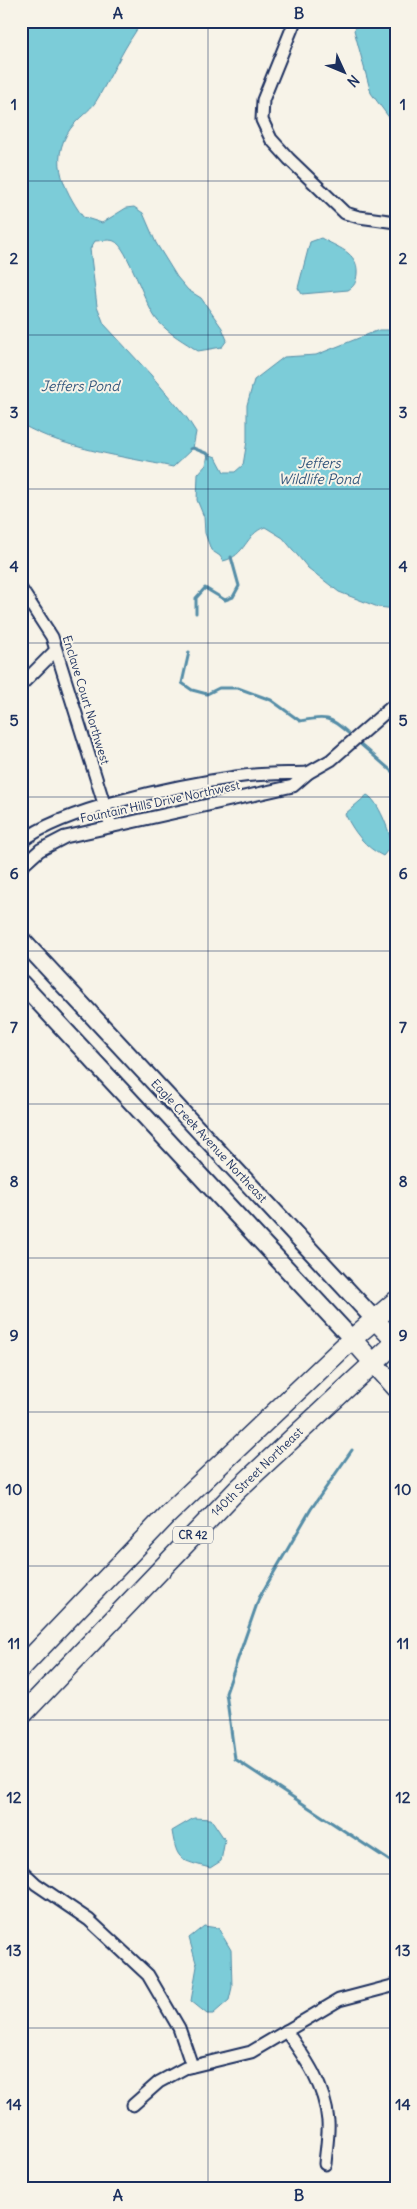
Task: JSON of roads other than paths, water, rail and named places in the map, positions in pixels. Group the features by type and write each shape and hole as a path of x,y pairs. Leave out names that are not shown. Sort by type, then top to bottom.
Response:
{"highway":[{"name":"CR 42","path":"21,1668 167,1515 352,1339 396,1301"},
{"name":"CR 42","path":"373,1363 396,1342"},
{"name":"140th Street Northeast","path":"21,1716 237,1490 373,1363"}],"main road":[{"name":"Eagle Creek Avenue Northeast","path":"21,939 396,1342"},
{"path":"21,983 396,1388"}],"street":[{"path":"295,21 263,100 262,120 271,139 289,159 345,212 367,218 396,222"},
{"name":"Enclave Court Northwest","path":"21,589 52,637 111,826"},
{"path":"21,685 56,650"},
{"name":"Fountain Hills Drive Northwest","path":"21,867 40,850 65,837 293,786 308,773 331,760 396,703"},
{"name":"Fountain Hills Drive Northwest","path":"21,842 48,825 104,806 158,792 237,776 308,773"},
{"path":"21,1870 36,1884 89,1920 148,1975 179,2028 192,2066"},
{"path":"133,2105 159,2082 192,2066 251,2052 339,2000 396,1985"},
{"path":"286,2031 311,2066 322,2091 328,2121 325,2164"}],"water":[{"name":"Jeffers Pond","path":"21,21 143,21 125,49 96,102 66,135 61,147 60,159 64,183 75,206 83,217 102,223 126,208 134,207 143,213 156,243 177,277 188,290 201,298 222,328 227,340 222,347 198,351 172,334 162,326 153,314 131,265 119,245 112,240 95,241 90,249 97,306 104,324 151,375 187,418 196,432 193,448 173,467 76,446 39,433 21,424"},
{"path":"362,21 396,21 396,127 371,93 354,30"},
{"path":"321,238 345,251 354,260 357,267 356,282 348,290 302,294 298,288 310,242"},
{"name":"Jeffers Wildlife Pond","path":"379,330 396,330 396,609 378,607 339,592 308,568 283,538 265,527 258,530 236,555 223,561 220,556 211,550 205,533 204,517 197,500 198,474 206,465 208,454 216,457 224,472 235,472 243,465 247,441 247,405 254,380 284,357 316,355"},
{"path":"367,795 379,810 391,839 392,845 383,856 361,838 345,814"},
{"path":"194,1818 211,1819 225,1840 221,1861 210,1868 187,1861 182,1858 176,1849 172,1831"},
{"path":"204,1926 218,1928 231,1950 232,1987 229,2000 213,2014 207,2014 191,2001 197,1966 189,1938"}],"waterway":[{"path":"190,449 193,448 208,454 209,458"},
{"path":"196,613 196,598 205,588 225,600 233,597 239,586 231,557"},
{"path":"189,652 182,683 192,690 207,694 219,688 238,688 271,700 300,721 324,718 334,722 353,737"},
{"path":"357,741 396,775"},
{"path":"352,1450 311,1509 259,1598 226,1693 235,1759 396,1865"}]}
